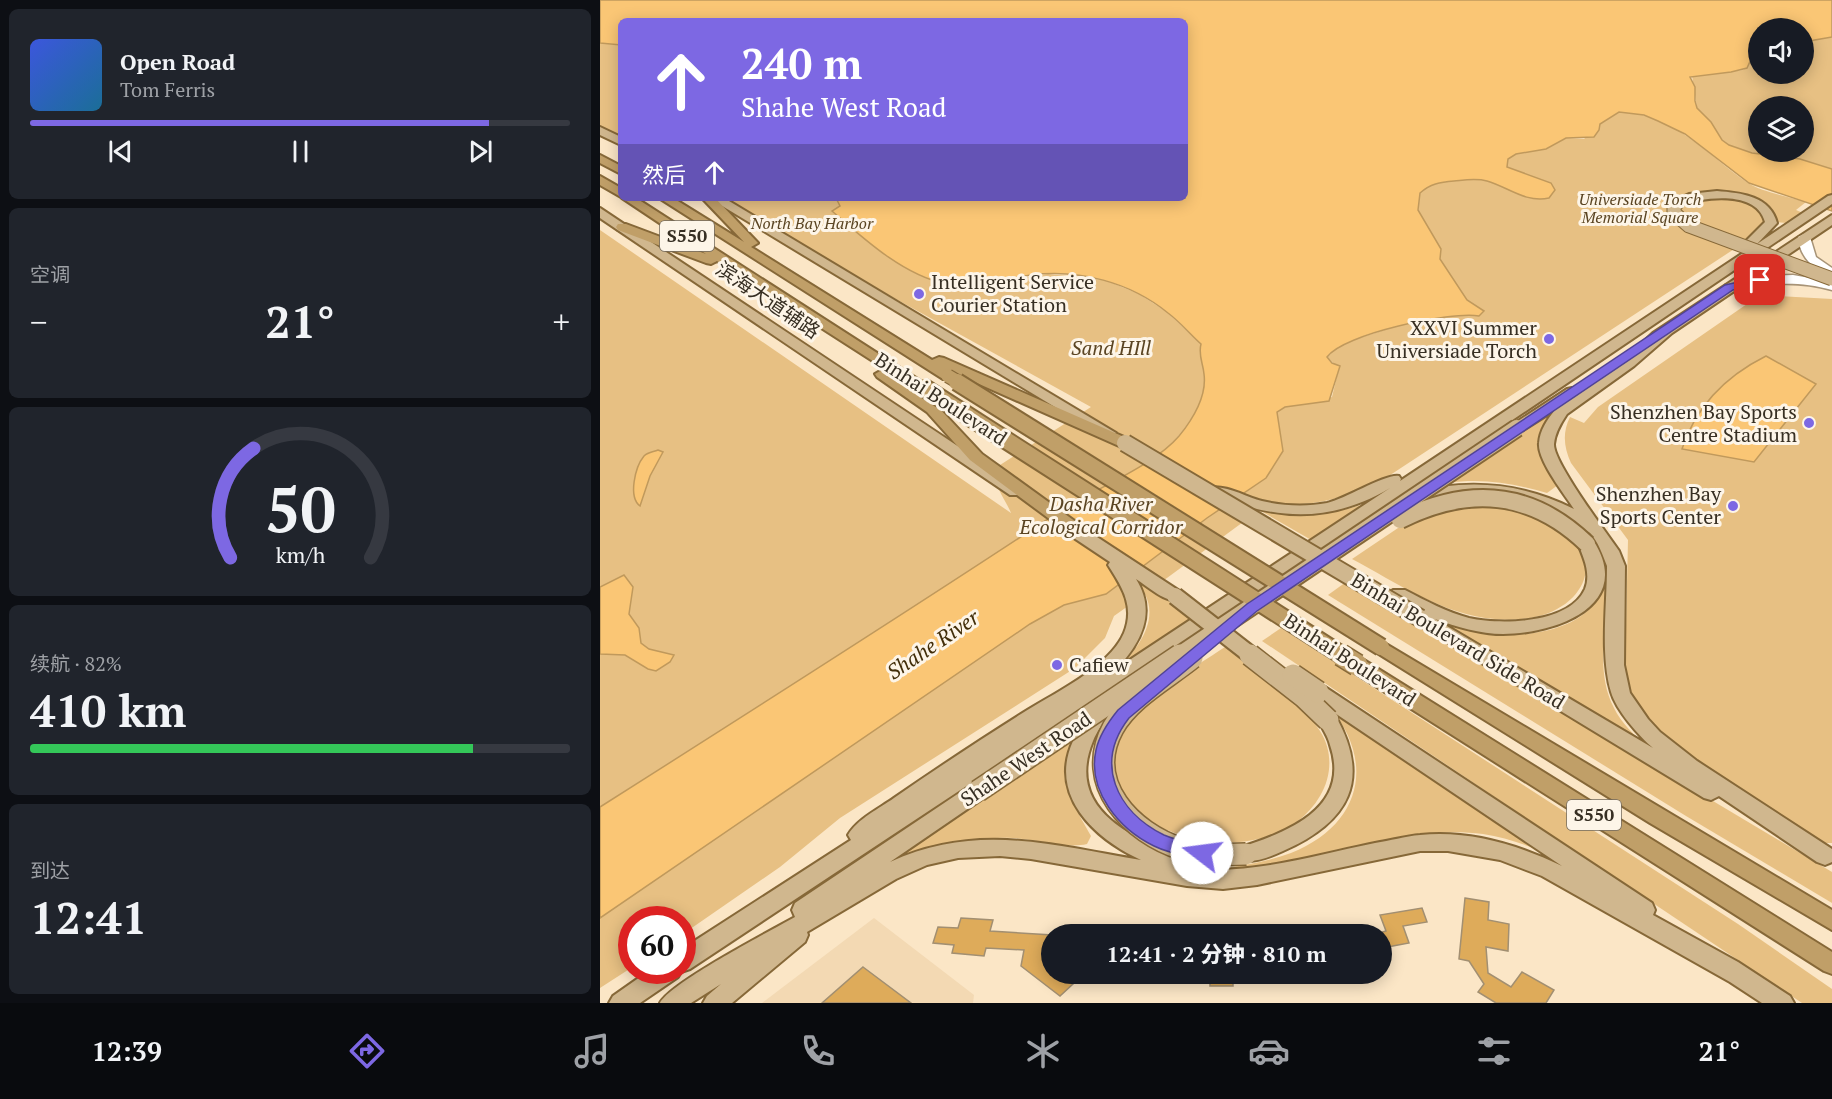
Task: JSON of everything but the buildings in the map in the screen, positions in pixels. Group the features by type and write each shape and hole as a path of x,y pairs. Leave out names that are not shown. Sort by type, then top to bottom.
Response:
{"highway":[{"path":"600,158 618,169"},
{"path":"600,180 618,191"},
{"name":"S550","path":"633,201 846,337 872,366 916,390"},
{"name":"Binhai Boulevard","path":"670,201 769,261 882,335 953,373 1381,647 1657,817 1832,921"},
{"path":"711,201 769,261"},
{"path":"622,227 746,274"},
{"path":"953,373 1075,419 1125,442"},
{"path":"916,390 976,457 1077,531"},
{"name":"Binhai Boulevard","path":"916,390 1357,664 1826,961"}],"main road":[{"path":"600,131 618,140"},
{"path":"1746,247 1771,222 1769,214 1763,207 1744,199 1718,194 1696,195 1679,201 1674,207 1674,213 1689,226 1831,279"},
{"path":"1176,473 1252,505 1277,510 1317,510 1339,506 1373,492 1746,247 1832,199"},
{"name":"Binhai Boulevard Side Road","path":"720,201 1698,784 1828,858"},
{"name":"Shahe West Road","path":"696,953 965,779 1252,607 1317,554 1568,375 1813,211"},
{"name":"滨海大道辅路","path":"600,212 1077,531"},
{"name":"Shahe West Road","path":"672,1003 798,914 965,779 1006,750 1183,634 1317,554 1517,428 1832,219"},
{"path":"1804,237 1808,255 1831,279"},
{"path":"1729,288 1780,278 1831,279"},
{"path":"1282,536 1399,594 1462,622 1502,628 1539,626 1573,612 1591,594 1597,571 1594,541 1573,508 1566,484 1553,464 1546,445 1551,424 1562,411 1629,363 1668,329"},
{"path":"1568,375 1615,331"},
{"path":"1317,554 1375,513 1434,491 1485,488 1528,495 1573,508"},
{"path":"1317,554 1417,510 1444,501 1463,498 1496,498 1537,508 1566,524 1610,551 1616,566 1615,665 1617,680 1628,706 1641,724 1670,751 1828,858"},
{"path":"1077,531 1782,1003"},
{"path":"965,779 1109,664 1128,643 1138,617 1136,594 1130,580 1119,566 1077,531"},
{"path":"1175,596 1298,692 1328,720 1337,733 1345,760 1340,793 1331,808 1308,831 1287,842 1246,854 1202,853 1161,842 1131,822 1114,801 1104,779 1103,765 1109,737 1124,714 1252,607"},
{"path":"1166,868 1120,840 1099,824 1085,806 1077,786 1075,767 1078,748 1090,725 1114,694 1183,634"},
{"path":"702,983 868,883 907,863 936,854 989,847 1031,850 1166,868 1215,880 1257,876 1420,843 1443,841 1486,846 1510,853 1559,875 1737,974"},
{"path":"715,1003 794,938 868,883"},
{"path":"621,1003 649,984"}],"shaded area":[{"path":"874,918 974,995 973,1003 762,1003"}],"green space":[{"path":"1832,37 1832,169 1810,162 1814,162 1814,96 1748,96 1748,152 1722,140 1711,122 1697,108 1692,75 1743,70 1748,64 1748,84 1814,84 1814,40"},
{"path":"600,43 618,45 618,137 600,127"},
{"path":"1619,112 1656,119 1689,137 1748,183 1768,192 1806,202 1796,210 1803,213 1787,223 1776,222 1375,485 1324,501 1298,504 1269,503 1152,589 1180,608 1192,622 1118,669 1139,644 1148,625 1149,604 1145,594 1114,616 1105,638 1075,668 840,818 780,867 696,925 696,906 618,906 618,976 600,988 600,230 1011,513 997,484 997,471 1000,465 1091,407 894,298 727,201 838,201 840,206 832,211 977,285 1048,274 1105,280 1139,294 1167,312 1201,344 1205,376 1202,396 1193,416 1167,449 1266,478 1283,451 1277,412 1285,407 1332,397 1339,368 1327,357 1340,344 1427,318 1462,314 1479,316 1484,311 1467,300 1440,259 1418,210 1420,193 1440,183 1475,179 1487,181 1524,196 1549,198 1555,190 1507,167 1508,159 1516,154 1550,147 1566,138 1584,139 1600,124"},
{"name":"Shenzhen Bay Sports Center","path":"1760,295 1832,299 1832,843 1823,843 1780,819 1663,740 1635,706 1628,689 1625,670 1628,540 1571,463 1565,446 1566,429 1570,417 1584,423 1598,407"},
{"path":"1555,409 1548,419 1542,437 1545,455 1558,485 1547,493 1497,482 1447,483"},
{"path":"1373,501 1313,541 1261,511 1318,514"},
{"path":"1488,503 1541,517 1579,547 1586,567 1585,575 1578,591 1565,604 1543,615 1527,618 1503,620 1476,616 1439,605 1352,559 1401,526 1435,510"},
{"path":"1605,561 1607,598 1603,654 1607,690 1620,719 1646,747 1421,612 1452,626 1481,632 1520,634 1560,627 1577,619 1591,607 1601,592 1605,577"},
{"path":"1346,582 1832,872 1832,903 1686,816 1328,595"},
{"path":"1281,628 1738,924 1832,989 1832,1003 1802,1003 1262,641"},
{"path":"1225,647 1277,685 1311,718 1327,747 1329,772 1320,796 1292,825 1255,840 1213,842 1173,832 1140,814 1118,788 1113,755 1131,719 1141,708 1163,689"},
{"path":"1328,705 1545,852 1491,835 1460,832 1437,833 1391,839 1292,861 1227,868 1291,853 1315,841 1333,826 1346,809 1354,790 1356,769 1353,748 1343,727"},
{"path":"1074,738 1069,753 1067,778 1072,800 1091,836 1087,844 1060,845 1013,838 960,841 928,849 879,869"}],"water":[{"name":"Shahe River","path":"600,0 1832,0 1832,37 1814,40 1814,18 1748,18 1747,68 1690,77 1695,87 1697,108 1711,122 1722,140 1748,152 1748,162 1810,162 1832,169 1832,211 1749,183 1685,134 1644,115 1619,112 1600,124 1594,137 1566,138 1546,149 1516,154 1508,159 1507,167 1551,183 1555,190 1549,198 1524,196 1479,180 1444,182 1428,187 1420,193 1418,210 1441,249 1440,259 1467,300 1484,311 1479,316 1446,317 1398,326 1337,348 1327,357 1332,363 1340,366 1329,401 1285,407 1277,412 1283,451 1266,478 1207,518 1106,594 1064,605 1030,624 600,918 600,807 1071,504 1154,457 1168,447 1189,423 1201,399 1204,382 1200,355 1201,344 1172,317 1137,293 1103,280 1067,274 1031,275 968,286 946,284 915,273 899,264 832,211 840,206 838,201 1188,201 1188,18 618,18 618,45 600,43"},
{"path":"1766,356 1816,384 1754,462 1682,449 1695,419 1714,394 1738,373"},
{"path":"658,450 663,452 650,476 640,506 634,496 634,482 638,467 646,455"},
{"path":"624,575 633,587 629,614 639,628 641,643 649,649 674,655 670,662 656,671 648,669 625,655 600,654 600,587"}],"place":[{"name":"Intelligent Service Courier Station","path":"919,294"},
{"name":"XXVI Summer Universiade Torch","path":"1549,339"},
{"name":"Shenzhen Bay Sports Centre Stadium","path":"1809,423"},
{"name":"Shenzhen Bay Sports Center","path":"1733,506"},
{"name":"Cafiew","path":"1057,665"}],"route":[{"path":"1202,853 1161,842 1144,832 1118,808 1110,794 1104,779 1104,750 1114,726 1124,714 1252,607 1729,288 1760,280"}],"park label":[{"name":"Universiade Torch Memorial Square","path":"1640,208"},
{"name":"North Bay Harbor","path":"812,223"},
{"name":"Sand HIll","path":"1111,348"},
{"name":"Dasha River Ecological Corridor","path":"1101,516"}]}
